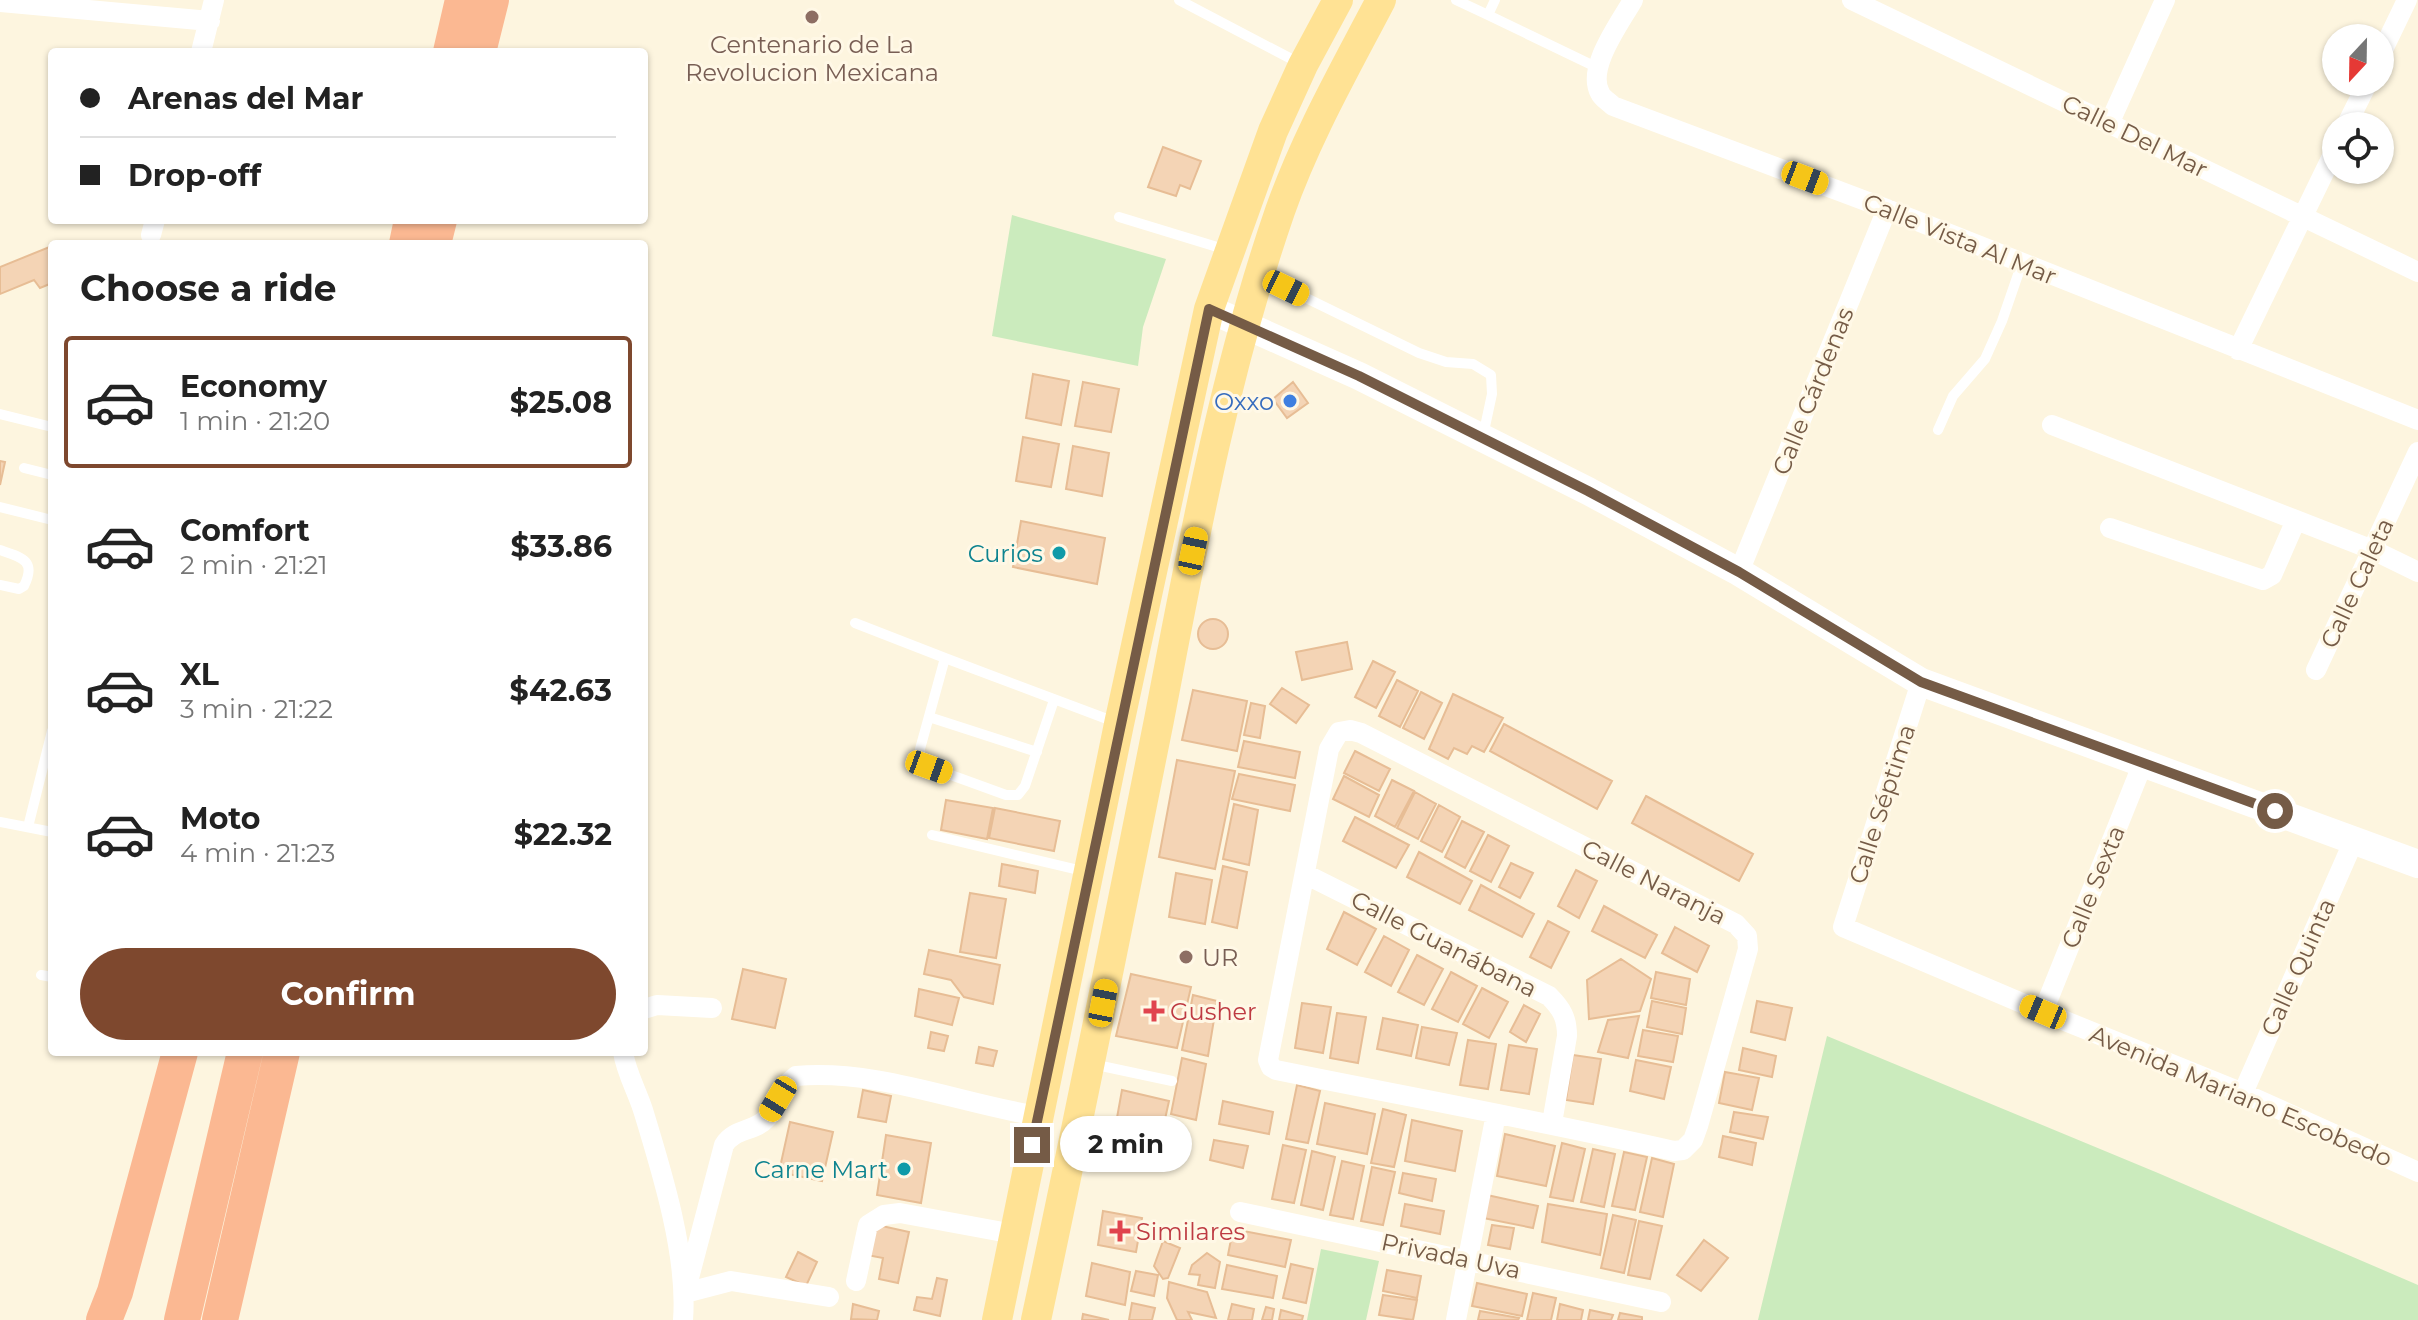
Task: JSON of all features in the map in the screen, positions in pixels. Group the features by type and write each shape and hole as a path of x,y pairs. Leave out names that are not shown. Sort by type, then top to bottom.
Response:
{"highway":[{"path":"452,48 463,0"},
{"path":"479,48 491,0"},
{"path":"93,1320 110,1274 166,1056"},
{"path":"104,1320 132,1234 179,1056"},
{"path":"157,1320 219,1056"},
{"path":"182,1320 244,1056"},
{"path":"220,1320 281,1056"},
{"path":"238,1320 243,1283 291,1056"}],"main road":[{"path":"997,1320 1119,724 1209,309 1273,131 1303,65 1338,0"},
{"path":"1036,1320 1091,1064 1180,611 1245,323 1281,209 1324,109 1381,0"}],"street":[{"path":"202,48 214,0"},
{"path":"1596,67 1633,0"},
{"name":"Calle Del Mar","path":"1852,0 2418,272"},
{"path":"2109,124 2165,0"},
{"path":"2394,27 2407,0"},
{"path":"14,2 210,21"},
{"name":"Calle Vista Al Mar","path":"1596,67 1600,95 1613,106 1887,209 2418,420"},
{"path":"2238,350 2322,177"},
{"name":"Calle Cárdenas","path":"1739,572 1887,209"},
{"path":"1209,309 1245,323 1483,438 1739,572 1921,682 2418,864"},
{"path":"2052,425 2373,550 2418,572"},
{"name":"Calle Caleta","path":"2316,670 2418,452"},
{"path":"2110,528 2263,580 2272,575 2296,520"},
{"name":"Calle Séptima","path":"1843,927 1921,682"},
{"name":"Calle Naranja","path":"1350,730 1361,733 1736,924 1747,936 1748,949 1698,1126 1683,1150 1674,1151 1552,1123 1496,1114 1276,1070 1268,1060 1329,749 1339,732 1350,730"},
{"name":"Calle Sexta","path":"2043,1012 2143,763"},
{"name":"Calle Quinta","path":"2243,1093 2354,840"},
{"name":"Calle Guanábana","path":"1305,874 1549,996 1562,1009 1567,1022 1567,1036 1552,1123"},
{"name":"Avenida Mariano Escobedo","path":"1843,927 2243,1093 2418,1172"},
{"path":"648,1008 657,1005 712,1008"},
{"path":"624,1056 666,1188 685,1293"},
{"path":"683,1320 685,1293 724,1145 732,1135 766,1120 782,1091 796,1076 860,1077 1038,1116"},
{"path":"1456,1320 1496,1114"},
{"name":"Privada Uva","path":"1240,1212 1661,1302"},
{"path":"856,1281 868,1225 884,1215 900,1213 1014,1234"},
{"path":"685,1293 731,1281 829,1297"}],"lane":[{"path":"1179,0 1303,65"},
{"path":"1456,0 1596,67"},
{"path":"1488,15 1495,0"},
{"path":"1119,217 1229,250"},
{"path":"1938,430 1953,396 1985,359 2022,263"},
{"path":"1260,275 1419,353 1446,362 1473,364 1491,375 1492,394 1483,438"},
{"path":"0,414 48,426"},
{"path":"24,468 48,474"},
{"path":"0,507 48,519"},
{"path":"0,550 21,557 29,566 29,572 24,586 19,589 0,585"},
{"path":"855,623 1119,724"},
{"path":"945,658 919,754 924,764 1006,795 1023,791 1054,700"},
{"path":"929,717 1037,752"},
{"path":"28,827 48,752"},
{"path":"0,822 48,831"},
{"path":"932,835 1088,873"},
{"path":"1091,1064 1172,1081"}],"green space":[{"path":"1012,215 1166,259 1143,327 1138,366 992,336"},
{"path":"1827,1036 2418,1285 2418,1320 1758,1320"},
{"path":"1321,1249 1379,1261 1366,1320 1307,1320"}],"building":[{"path":"1163,147 1201,161 1190,189 1180,185 1176,196 1148,187"},
{"path":"48,248 48,285 40,288 34,280 0,294 0,267"},
{"path":"1033,374 1069,381 1061,425 1026,418"},
{"path":"1083,382 1119,389 1111,432 1075,426"},
{"name":"Oxxo","path":"1293,382 1308,403 1287,418 1273,399"},
{"path":"1023,437 1059,444 1051,487 1016,481"},
{"path":"1073,446 1109,453 1102,496 1066,489"},
{"path":"0,461 5,462 0,485"},
{"name":"Curios","path":"1021,521 1105,538 1097,584 1013,567"},
{"path":"1213,619 1224,623 1228,634 1224,645 1213,649 1202,645 1198,634 1202,623"},
{"path":"1347,642 1352,669 1302,680 1296,652"},
{"path":"1373,661 1395,672 1376,708 1355,697"},
{"path":"1397,680 1418,691 1400,727 1379,716"},
{"path":"1282,688 1309,705 1296,723 1270,704"},
{"path":"1193,690 1247,701 1237,751 1182,740"},
{"path":"1421,692 1442,703 1424,739 1403,728"},
{"path":"1453,694 1503,718 1484,752 1472,746 1467,754 1454,748 1448,759 1429,749"},
{"path":"1251,703 1265,706 1260,738 1244,735"},
{"path":"1504,724 1612,781 1597,809 1490,751"},
{"path":"1244,741 1300,752 1295,778 1238,767"},
{"path":"1355,751 1390,769 1379,791 1344,773"},
{"path":"1177,760 1235,771 1215,869 1159,857"},
{"path":"1239,774 1295,785 1290,811 1232,799"},
{"path":"1344,776 1379,795 1369,817 1333,799"},
{"path":"1392,780 1414,791 1395,827 1375,816"},
{"path":"1415,792 1436,804 1418,839 1397,828"},
{"path":"1646,796 1753,854 1739,881 1632,823"},
{"path":"946,800 993,808 987,839 941,830"},
{"path":"1234,804 1258,810 1249,865 1223,859"},
{"path":"1439,805 1460,817 1442,852 1421,841"},
{"path":"995,808 1060,821 1054,851 989,838"},
{"path":"1355,817 1409,845 1396,868 1343,841"},
{"path":"1462,821 1484,832 1465,868 1445,857"},
{"path":"1488,835 1509,846 1491,882 1470,871"},
{"path":"1419,852 1472,881 1460,904 1407,877"},
{"path":"1511,863 1533,873 1520,898 1499,887"},
{"path":"1002,864 1038,871 1035,893 999,886"},
{"path":"1223,866 1247,872 1237,928 1212,922"},
{"path":"1576,870 1597,881 1579,918 1558,906"},
{"path":"1176,873 1212,880 1205,924 1169,917"},
{"path":"1481,885 1534,914 1522,937 1469,910"},
{"path":"970,893 1006,899 996,958 960,952"},
{"path":"1604,906 1657,935 1645,958 1592,931"},
{"path":"1344,912 1376,929 1357,965 1327,949"},
{"path":"1548,921 1569,932 1551,968 1530,957"},
{"path":"1675,927 1709,946 1697,972 1662,953"},
{"path":"1384,936 1409,950 1391,986 1365,972"},
{"path":"929,950 1000,965 993,1004 964,997 951,980 924,974"},
{"path":"1417,955 1443,969 1424,1005 1398,992"},
{"path":"1621,959 1651,979 1640,1011 1589,1019 1587,980"},
{"path":"743,969 786,979 775,1028 732,1019"},
{"path":"1451,972 1477,986 1458,1022 1432,1009"},
{"path":"1656,972 1690,979 1686,1005 1651,998"},
{"name":"Gusher","path":"1131,974 1191,987 1177,1048 1116,1036"},
{"path":"1482,988 1508,1002 1489,1038 1463,1024"},
{"path":"919,989 959,998 952,1025 915,1016"},
{"path":"1193,995 1217,1001 1208,1056 1182,1050"},
{"path":"1652,1001 1686,1008 1682,1034 1647,1027"},
{"path":"1757,1001 1792,1008 1785,1040 1751,1032"},
{"path":"1302,1003 1331,1007 1323,1053 1295,1048"},
{"path":"1524,1005 1540,1014 1526,1042 1510,1032"},
{"path":"1337,1013 1366,1017 1358,1063 1330,1058"},
{"path":"1639,1016 1628,1058 1598,1052 1608,1020"},
{"path":"1383,1018 1418,1025 1411,1056 1377,1049"},
{"path":"1422,1027 1457,1033 1449,1065 1416,1058"},
{"path":"1643,1030 1678,1036 1673,1062 1638,1056"},
{"path":"931,1032 948,1036 944,1051 928,1048"},
{"path":"1468,1040 1496,1044 1488,1089 1460,1085"},
{"path":"1509,1045 1537,1049 1529,1094 1501,1090"},
{"path":"979,1047 997,1051 993,1066 976,1063"},
{"path":"1743,1048 1776,1056 1772,1077 1739,1070"},
{"path":"1573,1055 1601,1059 1593,1104 1566,1100"},
{"path":"1182,1058 1206,1064 1196,1120 1171,1114"},
{"path":"1636,1060 1671,1067 1664,1099 1630,1091"},
{"path":"1725,1072 1759,1078 1752,1110 1719,1103"},
{"path":"1297,1085 1320,1091 1308,1143 1286,1139"},
{"path":"863,1090 891,1096 886,1122 858,1117"},
{"path":"1122,1090 1169,1101 1156,1160 1111,1151"},
{"path":"1223,1101 1273,1112 1269,1134 1219,1124"},
{"path":"1325,1103 1375,1114 1367,1154 1317,1144"},
{"path":"1383,1109 1406,1115 1394,1167 1371,1163"},
{"path":"1734,1112 1768,1117 1763,1139 1730,1132"},
{"path":"1412,1120 1462,1131 1455,1171 1405,1161"},
{"path":"790,1122 833,1132 822,1181 779,1172"},
{"path":"1505,1134 1555,1146 1546,1186 1497,1176"},
{"name":"Carne Mart","path":"886,1135 931,1143 921,1203 877,1195"},
{"path":"1723,1136 1756,1143 1752,1165 1719,1157"},
{"path":"1214,1140 1248,1146 1243,1168 1210,1160"},
{"path":"1562,1143 1585,1149 1573,1201 1550,1197"},
{"path":"1283,1145 1306,1150 1294,1203 1272,1199"},
{"path":"1593,1149 1615,1154 1604,1207 1581,1202"},
{"path":"1312,1151 1335,1157 1323,1210 1301,1205"},
{"path":"1624,1152 1647,1157 1635,1210 1612,1206"},
{"path":"1652,1158 1674,1164 1663,1217 1640,1212"},
{"path":"1342,1161 1364,1166 1353,1219 1330,1215"},
{"path":"1372,1167 1395,1172 1383,1225 1361,1221"},
{"path":"1403,1173 1436,1179 1432,1201 1399,1193"},
{"path":"1487,1195 1538,1206 1533,1228 1483,1218"},
{"path":"1405,1204 1444,1211 1440,1234 1401,1226"},
{"path":"1548,1204 1607,1214 1600,1255 1542,1242"},
{"name":"Similares","path":"1103,1211 1142,1218 1136,1252 1098,1245"},
{"path":"1613,1215 1636,1220 1624,1273 1601,1268"},
{"path":"1639,1221 1662,1226 1650,1279 1628,1275"},
{"path":"873,1224 909,1232 898,1283 879,1279 883,1258 867,1255"},
{"path":"1492,1225 1514,1228 1510,1249 1488,1245"},
{"path":"1233,1229 1291,1240 1285,1267 1228,1255"},
{"path":"1704,1240 1728,1258 1701,1291 1677,1275"},
{"path":"1163,1241 1180,1248 1168,1278 1163,1279 1154,1266"},
{"path":"798,1252 817,1262 806,1286 786,1277"},
{"path":"1207,1253 1220,1262 1215,1288 1198,1285 1200,1275 1189,1274 1192,1265"},
{"path":"1092,1263 1130,1272 1125,1305 1086,1296"},
{"path":"1291,1264 1313,1269 1306,1303 1283,1298"},
{"path":"1227,1265 1277,1276 1273,1298 1222,1289"},
{"path":"1387,1270 1421,1276 1417,1298 1383,1291"},
{"path":"1136,1271 1158,1275 1154,1296 1131,1291"},
{"path":"937,1278 947,1280 940,1316 914,1310 917,1297 932,1299"},
{"path":"1169,1282 1207,1292 1216,1318 1188,1312 1192,1320 1177,1320 1167,1298"},
{"path":"1477,1283 1527,1294 1522,1316 1472,1306"},
{"path":"1533,1293 1556,1298 1551,1320 1527,1320"},
{"path":"1383,1295 1417,1300 1413,1320 1379,1315"},
{"path":"1132,1303 1155,1308 1152,1320 1129,1320"},
{"path":"853,1304 879,1311 877,1320 851,1319"},
{"path":"1232,1304 1254,1309 1252,1320 1228,1320"},
{"path":"1560,1304 1583,1310 1581,1320 1557,1320"},
{"path":"1266,1307 1274,1309 1272,1320 1262,1320"},
{"path":"1281,1310 1303,1316 1302,1320 1279,1320"},
{"path":"1590,1310 1613,1315 1611,1320 1588,1320"},
{"path":"1480,1311 1519,1318 1478,1320"},
{"path":"1620,1313 1642,1317 1642,1320 1618,1320"},
{"path":"1083,1314 1109,1320 1082,1320"}],"place":[{"name":"Centenario de La Revolucion Mexicana","path":"812,17"},
{"name":"Oxxo","path":"1290,401"},
{"name":"Curios","path":"1059,553"},
{"name":"UR","path":"1186,957"},
{"name":"Gusher","path":"1154,1011"},
{"name":"Carne Mart","path":"904,1169"},
{"name":"Similares","path":"1120,1231"}],"route":[{"path":"1032,1145 1209,309 1359,376 1588,491 1739,572 1921,682 2275,811"}]}
